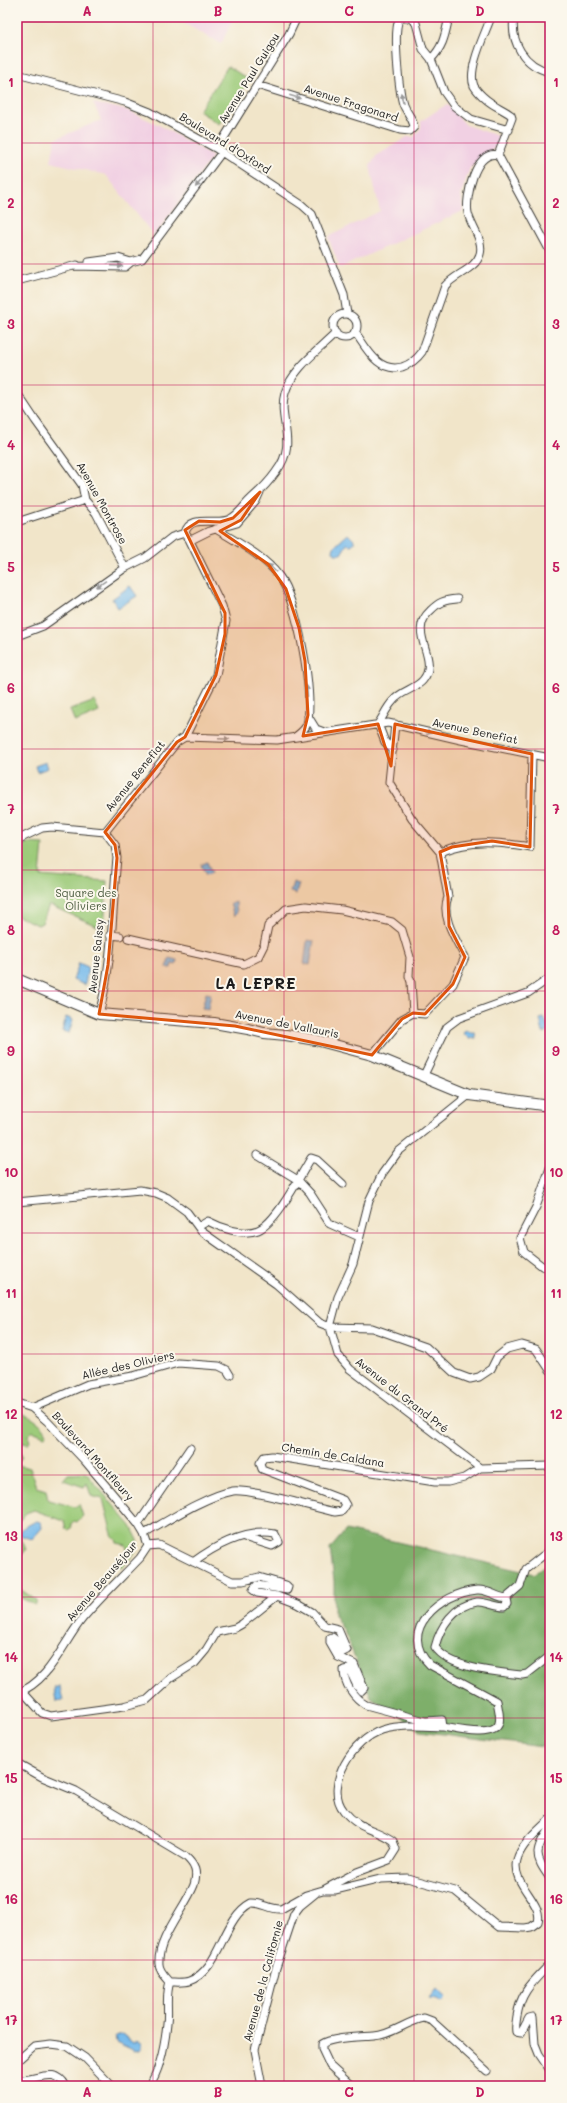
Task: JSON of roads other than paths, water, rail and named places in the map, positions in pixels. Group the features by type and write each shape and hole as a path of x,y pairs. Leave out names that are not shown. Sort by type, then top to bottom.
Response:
{"main road":[{"name":"Avenue de Vallauris","path":"17,979 99,1014 235,1026 264,1033 316,1040 372,1055 424,1075 469,1095 550,1106"}],"street":[{"name":"Avenue Paul Guigou","path":"17,281 73,266 125,267 131,262 139,261 144,257 220,151 297,17"},
{"path":"449,17 442,46 431,59 444,92 454,106 471,119 509,130"},
{"path":"491,17 476,57 473,69 473,80 474,86 484,97 511,115 512,122 498,155"},
{"path":"514,17 513,35 516,47 537,67 550,72"},
{"name":"Avenue Fragonard","path":"257,85 400,130 410,131 414,127 403,104 399,83 397,30 399,20 406,18 414,21 423,49 431,59"},
{"name":"Boulevard d'Oxford","path":"17,74 136,106 220,151 302,205 312,214 344,295 347,314"},
{"path":"498,155 550,251"},
{"path":"336,333 334,321 339,315 347,314 356,321 355,332 377,362 382,366 399,368 408,365 417,358 422,352 445,286 450,280 479,258 481,245 469,215 468,195 475,172 483,161 488,156 498,155"},
{"path":"336,333 346,338 355,332"},
{"path":"185,737 216,675 226,621 222,606 187,536 190,525 202,521 220,522 233,518 260,492 277,472 285,456 288,440 284,402 287,387 299,371 336,333"},
{"name":"Avenue Montrose","path":"17,393 82,485 85,500 96,513 125,568"},
{"path":"232,539 234,525 256,501 260,492"},
{"path":"17,522 85,500"},
{"path":"202,521 232,539 275,570 286,589 299,628 303,648 308,715 304,729 293,738"},
{"path":"17,636 43,626 125,568 145,558 172,537 187,536 197,538 206,532 234,525"},
{"path":"393,750 385,742 378,724 393,700 423,680 427,670 428,656 420,628 422,618 440,601 457,599"},
{"path":"308,715 316,729 324,732"},
{"name":"Avenue Benefiat","path":"105,832 177,742 185,737 260,740 293,738 378,724 392,724 550,758"},
{"path":"372,1055 402,1019 413,1013 425,1014 453,984 465,957 449,926 446,902 448,897 440,852 412,819 389,782 393,750 392,724"},
{"path":"440,852 452,847 492,842 530,847 532,754"},
{"path":"17,840 36,830 52,827 105,832"},
{"name":"Avenue Saissy","path":"99,1014 104,993 117,851 112,839 105,832"},
{"path":"128,938 244,964 258,957 264,945 268,926 286,909 306,906 335,909 392,922 402,930 410,957 409,976 411,982 413,1013"},
{"path":"110,935 120,936"},
{"path":"424,1075 447,1027 459,1018 528,994 550,978"},
{"path":"330,1327 338,1297 353,1264 369,1201 382,1174 398,1152 469,1095"},
{"path":"257,1155 298,1180 310,1193 330,1224 357,1236"},
{"path":"198,1226 208,1221 216,1226 248,1233 260,1230 279,1211 311,1158 317,1160 344,1184"},
{"path":"550,1168 536,1206 520,1238 524,1252 542,1266 550,1268"},
{"path":"17,1202 140,1190 156,1193 168,1198 187,1212 198,1226 276,1284 320,1324 330,1327 372,1328 426,1347 454,1373 470,1379 480,1377 492,1369 497,1358 506,1349 522,1345 536,1350 550,1370"},
{"name":"Avenue du Grand Pré","path":"330,1327 338,1355 350,1369 480,1468"},
{"name":"Allée des Oliviers","path":"32,1408 88,1384 133,1376 178,1363 220,1366 227,1370 230,1375"},
{"name":"Boulevard Montfleury","path":"17,1403 32,1408 47,1421 85,1461 138,1524 144,1534"},
{"path":"138,1524 190,1448"},
{"name":"Chemin de Caldana","path":"144,1534 204,1502 233,1491 254,1494 335,1512 342,1511 346,1505 343,1500 262,1469 260,1463 264,1457 272,1456 286,1458 435,1482 448,1482 464,1478 480,1468 550,1466"},
{"name":"Avenue Beauséjour","path":"20,1692 46,1671 81,1620 140,1558 148,1546 144,1534"},
{"path":"193,1562 220,1544 244,1537"},
{"path":"148,1546 159,1545 232,1580 243,1581 259,1577 286,1584 288,1589 285,1591 257,1585 253,1588 257,1593 277,1596 305,1607 325,1626 339,1630 347,1650 343,1652 336,1640 332,1637 330,1643 338,1657 354,1664 364,1688 361,1691 356,1686 349,1669 344,1670 344,1676 358,1700 366,1705 425,1721 442,1720 443,1727"},
{"path":"506,1598 520,1586 526,1569 550,1550"},
{"path":"170,1982 189,1981 205,1969 236,1916 247,1905 256,1903 281,1909 306,1895 320,1891 356,1872 389,1860 396,1849 394,1841 362,1827 352,1820 336,1796 337,1785 349,1758 369,1737 383,1730 406,1726 443,1727 492,1732 497,1728 500,1722 497,1701 430,1665 421,1657 417,1647 417,1634 420,1625 435,1609 448,1600 463,1593 478,1590 506,1598"},
{"path":"20,1692 42,1712 51,1716 124,1706 147,1700 171,1678 189,1667 201,1656 220,1630 235,1628 277,1596"},
{"path":"506,1598 507,1604 504,1607 478,1602 468,1604 454,1613 445,1623 438,1636 435,1647 441,1655 453,1661 490,1671 522,1675 527,1674 550,1656"},
{"path":"17,1763 42,1777 76,1791 178,1852 195,1867 196,1878 192,1889 167,1934 159,1964 162,1973 170,1982"},
{"path":"320,1891 335,1890 381,1879 413,1879 455,1891 499,1927 514,1929 531,1927 538,1922 538,1915 518,1875 517,1860 523,1847 548,1820"},
{"path":"548,1820 550,1827 539,1845 537,1854 540,1865 550,1878"},
{"name":"Avenue de la Californie","path":"262,2086 255,2050 276,1968 294,1914 300,1906 320,1891"},
{"path":"550,1964 524,1992 519,2006 515,2028 516,2032 521,2033 529,2018 533,2017 535,2044 539,2054 550,2070"},
{"path":"148,2086 152,2080 162,2052 167,2024 167,1992 170,1982"},
{"path":"352,2086 330,2066 322,2049 322,2044 328,2040 356,2036 381,2035 424,2018 432,2021 488,2071"},
{"path":"17,2060 34,2046 51,2044 67,2046 85,2058 112,2086"},
{"path":"17,2080 52,2074 62,2079 66,2086"}],"water":[{"path":"348,534 354,540 354,543 351,545 347,544 341,554 335,554 333,551 334,547"},
{"path":"130,586 137,596 118,608 112,599"},
{"path":"46,762 48,768 37,772 35,766"},
{"path":"207,862 212,873 206,875 201,865"},
{"path":"293,882 299,884 296,894 290,892"},
{"path":"236,902 237,913 234,916 230,904"},
{"path":"307,940 314,941 310,965 304,964"},
{"path":"169,958 177,960 176,965 172,964 171,968 167,968"},
{"path":"79,963 88,967 85,985 73,980"},
{"path":"206,993 211,994 208,1009 202,1008"},
{"path":"66,1017 73,1020 69,1033 62,1031"},
{"path":"544,1018 550,1031 543,1033 540,1019"},
{"path":"467,1030 471,1033 475,1033 476,1038 469,1039 463,1033"},
{"path":"36,1521 41,1522 42,1528 32,1539 22,1536 20,1533 23,1528"},
{"path":"60,1687 63,1701 56,1702 54,1688"},
{"path":"436,1989 446,1998 442,2002 437,1999 429,1998"},
{"path":"122,2034 133,2043 136,2041 141,2043 141,2049 135,2051 116,2042 115,2036"}],"district":[{"name":"LA LEPRE","path":"256,984"}],"park label":[{"name":"Square des Oliviers","path":"86,899"}]}
